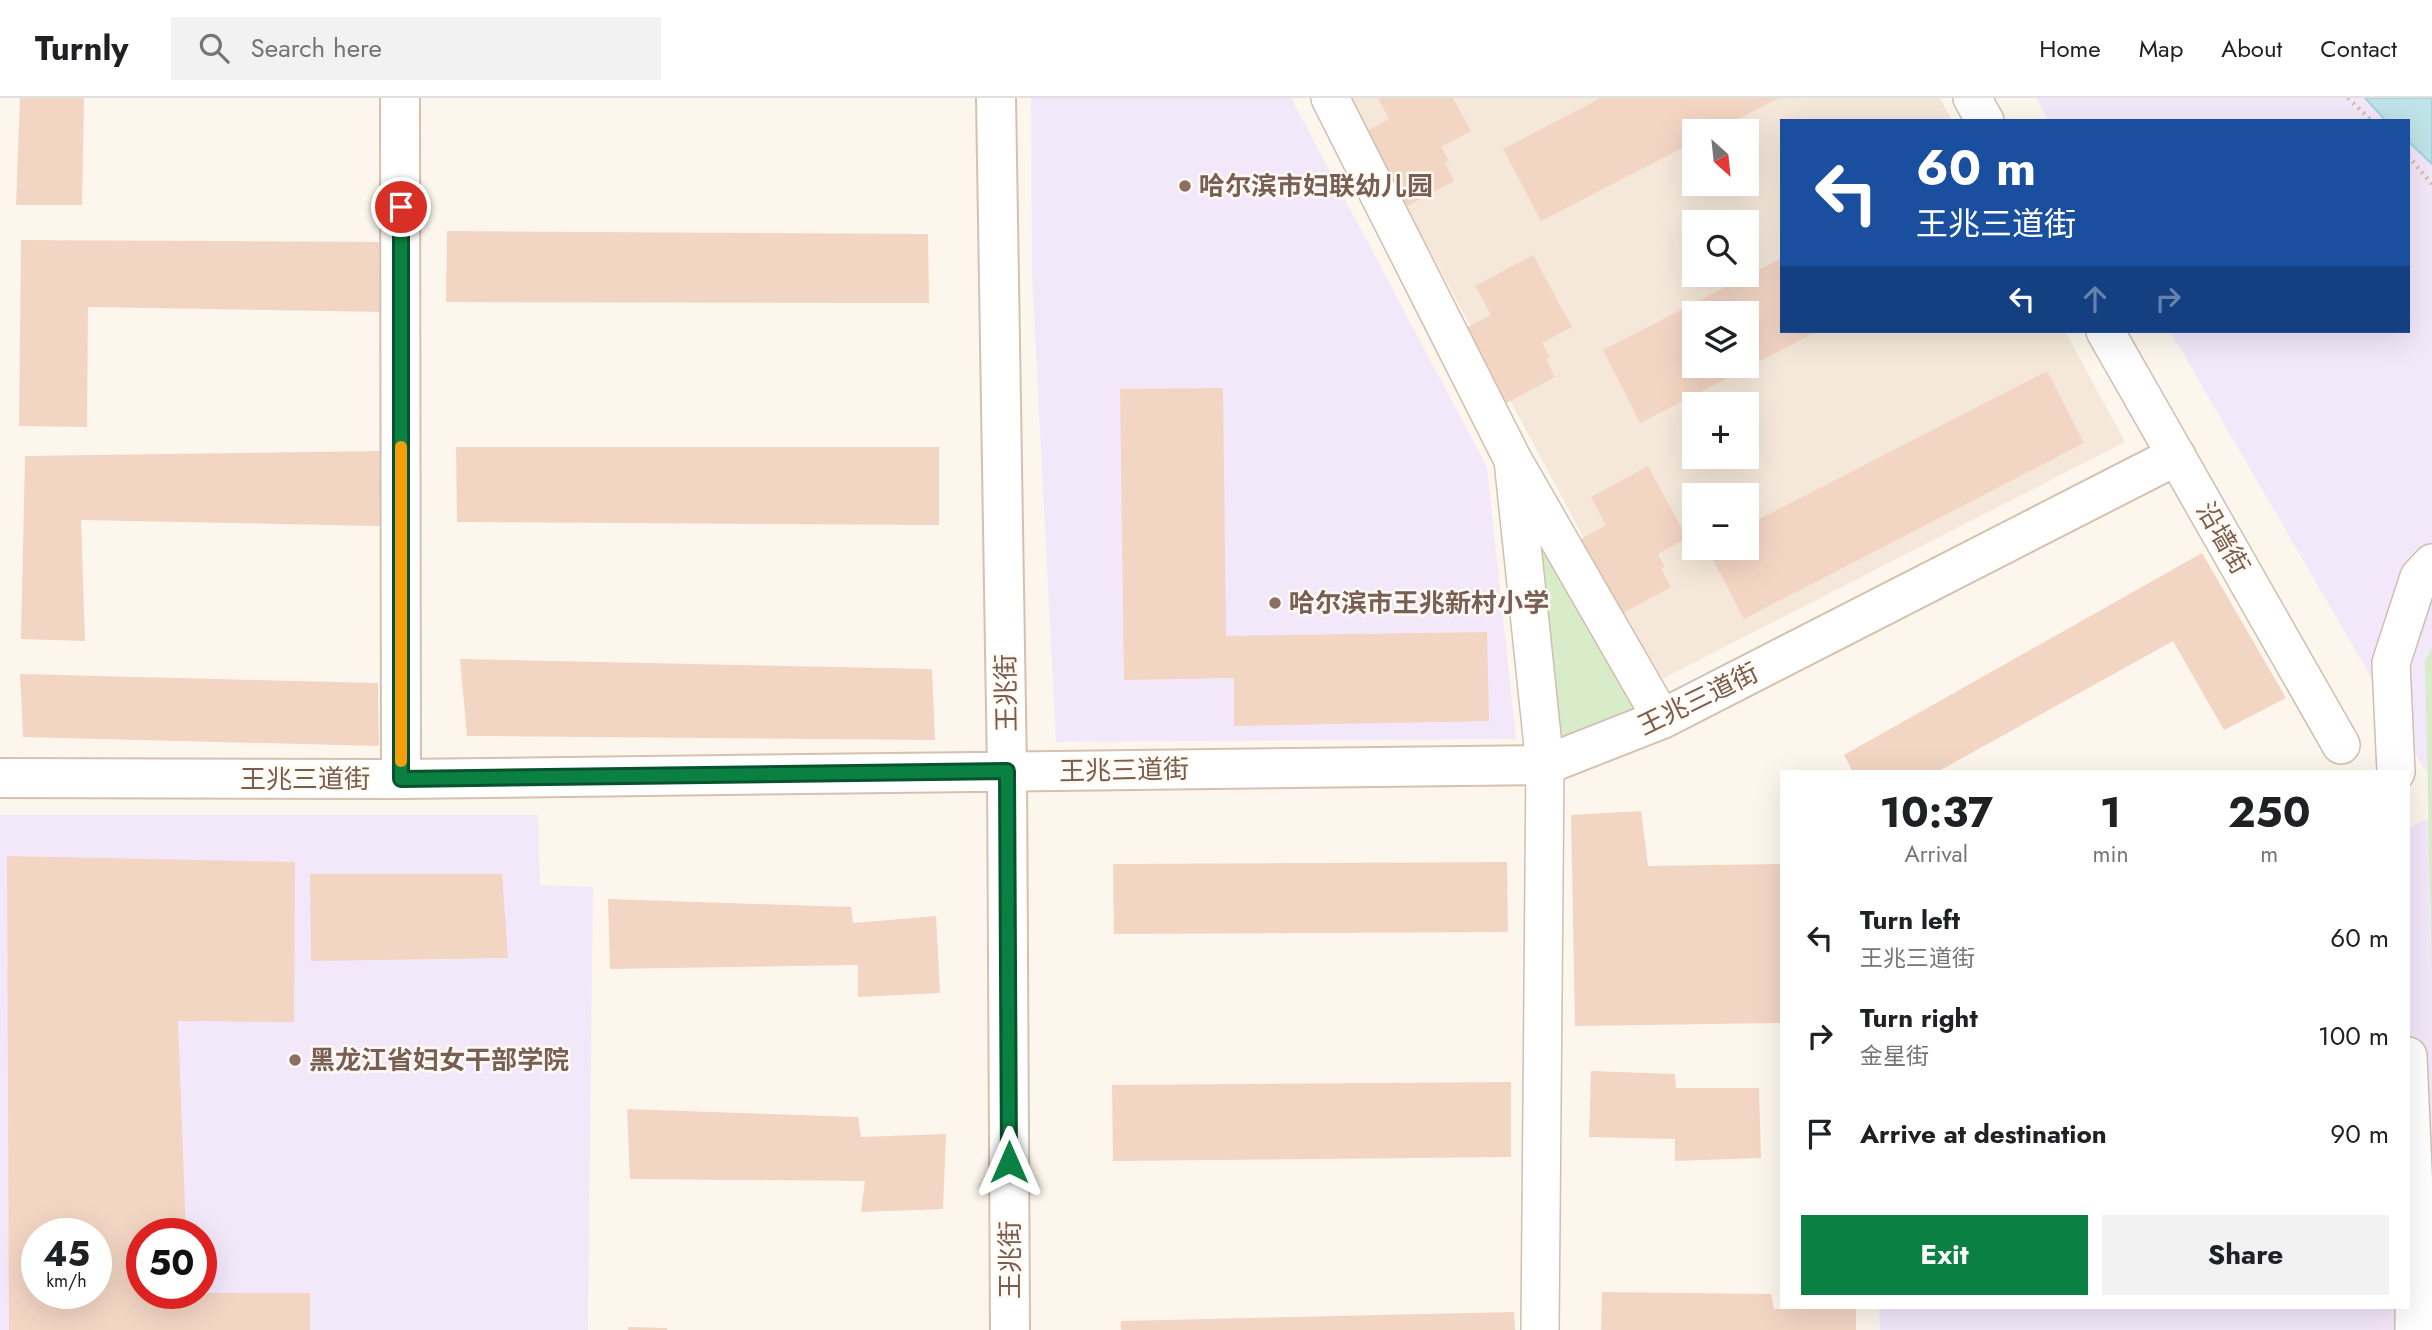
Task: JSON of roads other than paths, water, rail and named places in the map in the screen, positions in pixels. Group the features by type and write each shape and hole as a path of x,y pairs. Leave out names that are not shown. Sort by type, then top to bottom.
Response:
{"street":[{"path":"400,98 401,779"},
{"name":"王兆街","path":"996,98 1007,771 1010,1330"},
{"path":"1330,98 1513,460 1662,719"},
{"path":"1972,98 1984,119"},
{"name":"沿墙街","path":"2106,333 2341,745"},
{"name":"王兆三道街","path":"0,778 401,779 1545,765 1662,719 2176,456"},
{"path":"1513,460 1545,765 1540,1330"},
{"path":"2396,770 2391,663 2419,577 2432,563"},
{"path":"2410,1101 2415,1215 2414,1330"}],"water":[{"path":"2365,98 2432,98 2432,164 2410,143 2410,119 2384,119"}],"place":[{"name":"哈尔滨市妇联幼儿园","path":"1185,186"},
{"name":"哈尔滨市王兆新村小学","path":"1275,603"},
{"name":"黑龙江省妇女干部学院","path":"295,1060"}]}
